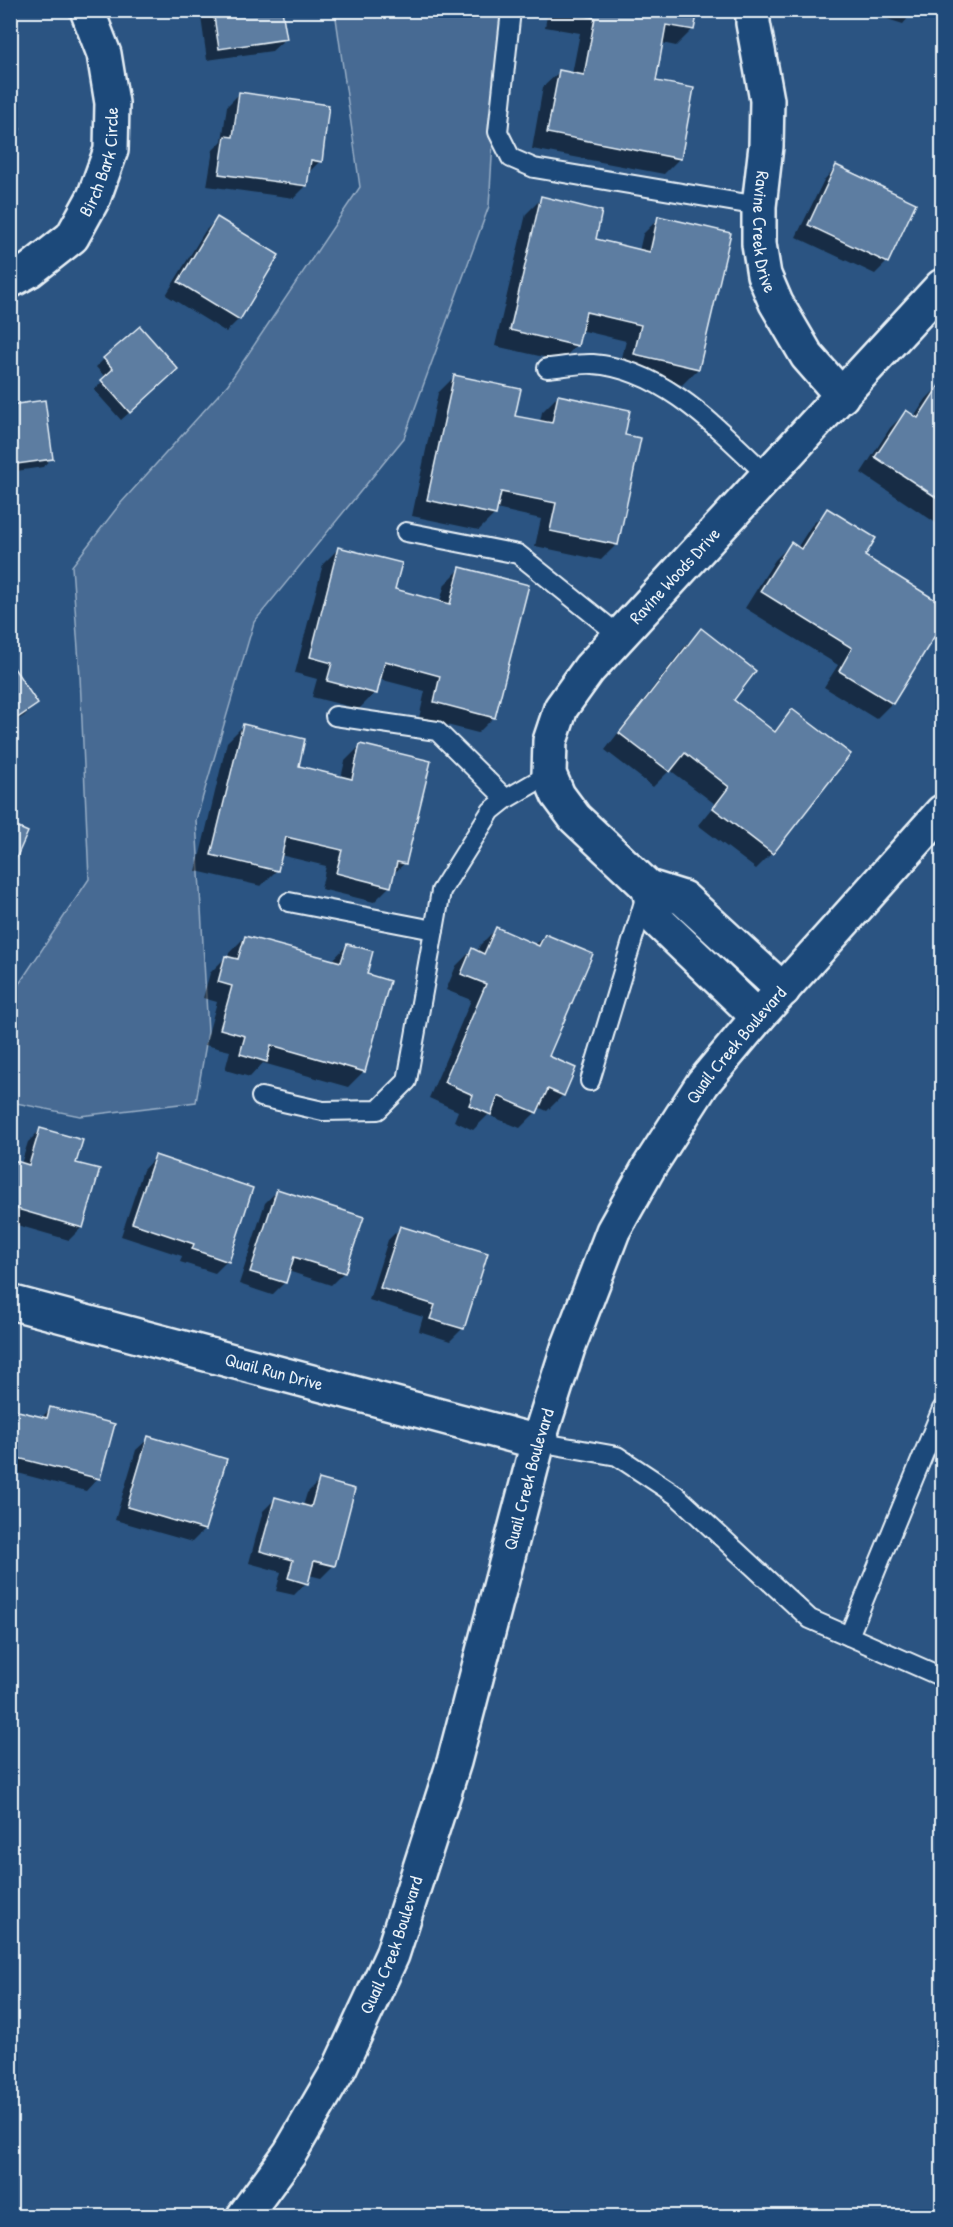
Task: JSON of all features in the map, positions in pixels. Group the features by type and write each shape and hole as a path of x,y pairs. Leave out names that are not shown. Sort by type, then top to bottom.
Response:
{"street":[{"name":"Birch Bark Circle","path":"10,281 30,270 72,237 94,196 111,150 112,103 104,54 87,10"},
{"name":"Ravine Creek Drive","path":"753,10 753,23 767,100 766,146 759,206 759,244 764,275 776,303 807,356 842,396"},
{"name":"Ravine Woods Drive","path":"783,990 683,898 648,888 574,818 558,795 549,774 550,741 561,708 589,669 942,286"},
{"name":"Quail Creek Boulevard","path":"244,2217 290,2153 340,2067 392,1955 454,1762 538,1442 568,1348 613,1232 649,1167 703,1083 758,1017 942,812"},
{"path":"648,888 657,920 758,1017"},
{"name":"Quail Run Drive","path":"10,1302 538,1442"}],"lane":[{"path":"511,10 498,132 511,158 534,168 759,206"},
{"path":"548,368 593,364 642,375 701,412 768,476"},
{"path":"406,532 518,554 620,636"},
{"path":"335,716 437,731 506,799"},
{"path":"261,1097 323,1111 378,1110 407,1081 441,891 491,811 506,799 549,774"},
{"path":"590,1081 648,888"},
{"path":"289,902 434,930"},
{"path":"849,1636 942,1409"},
{"path":"538,1442 617,1456 676,1495 810,1618 942,1677"}],"shaded area":[{"path":"335,11 501,11 489,206 404,438 254,622 196,820 208,1032 196,1102 80,1116 11,1102 10,988 17,987 89,879 80,676 72,566 120,504 228,384 360,187"}],"building":[{"path":"213,10 282,10 287,39 219,49"},
{"path":"560,10 698,10 694,30 666,25 656,81 694,88 681,159 547,133 559,70 584,75 595,18"},
{"path":"239,92 329,105 322,162 311,160 307,186 219,174 225,136 233,137"},
{"path":"10,123 20,129 10,144"},
{"path":"836,165 916,203 888,263 808,225"},
{"path":"541,196 602,211 596,239 650,252 658,216 731,233 699,369 634,354 641,325 586,312 578,346 510,330"},
{"path":"217,217 279,255 240,320 178,282"},
{"path":"140,326 178,369 130,413 101,380 113,369 103,358"},
{"path":"454,375 521,389 515,416 552,423 558,395 630,410 625,435 641,438 618,545 550,531 556,503 501,492 496,515 427,500"},
{"path":"942,381 942,501 875,457 906,410 918,418"},
{"path":"45,400 53,459 10,465 10,405"},
{"path":"827,508 876,538 865,556 942,604 942,624 893,704 839,671 852,648 760,591 791,542 801,549"},
{"path":"338,547 402,563 395,589 450,604 460,567 529,585 495,718 434,702 440,676 385,661 377,694 327,681 332,663 310,657"},
{"path":"701,628 756,671 734,700 775,732 792,709 851,754 773,854 713,808 729,787 685,753 670,772 619,733"},
{"path":"10,662 38,704 10,723"},
{"path":"243,724 305,739 299,766 352,779 360,744 431,761 406,864 397,862 391,887 336,873 342,850 286,837 278,871 211,855"},
{"path":"10,824 28,832 10,872"},
{"path":"496,927 539,946 545,934 593,954 549,1056 576,1068 564,1096 548,1089 537,1113 498,1096 491,1115 469,1105 473,1095 444,1082 486,984 461,974 472,948 484,954"},
{"path":"245,936 341,962 347,944 373,951 367,974 390,981 365,1072 271,1045 267,1062 240,1054 245,1036 220,1029 232,986 218,982 225,956 238,959"},
{"path":"40,1128 83,1140 76,1163 100,1169 83,1228 10,1207 10,1159 29,1165"},
{"path":"155,1155 253,1188 229,1262 192,1249 194,1244 132,1223"},
{"path":"277,1189 364,1217 345,1273 294,1257 286,1283 250,1272"},
{"path":"400,1226 488,1253 464,1329 430,1319 435,1305 380,1288"},
{"path":"50,1407 115,1424 100,1479 10,1456 10,1409 47,1418"},
{"path":"148,1436 227,1459 205,1530 127,1507"},
{"path":"319,1479 355,1489 335,1566 314,1561 308,1584 288,1578 293,1560 260,1551 275,1497 311,1507"}]}
